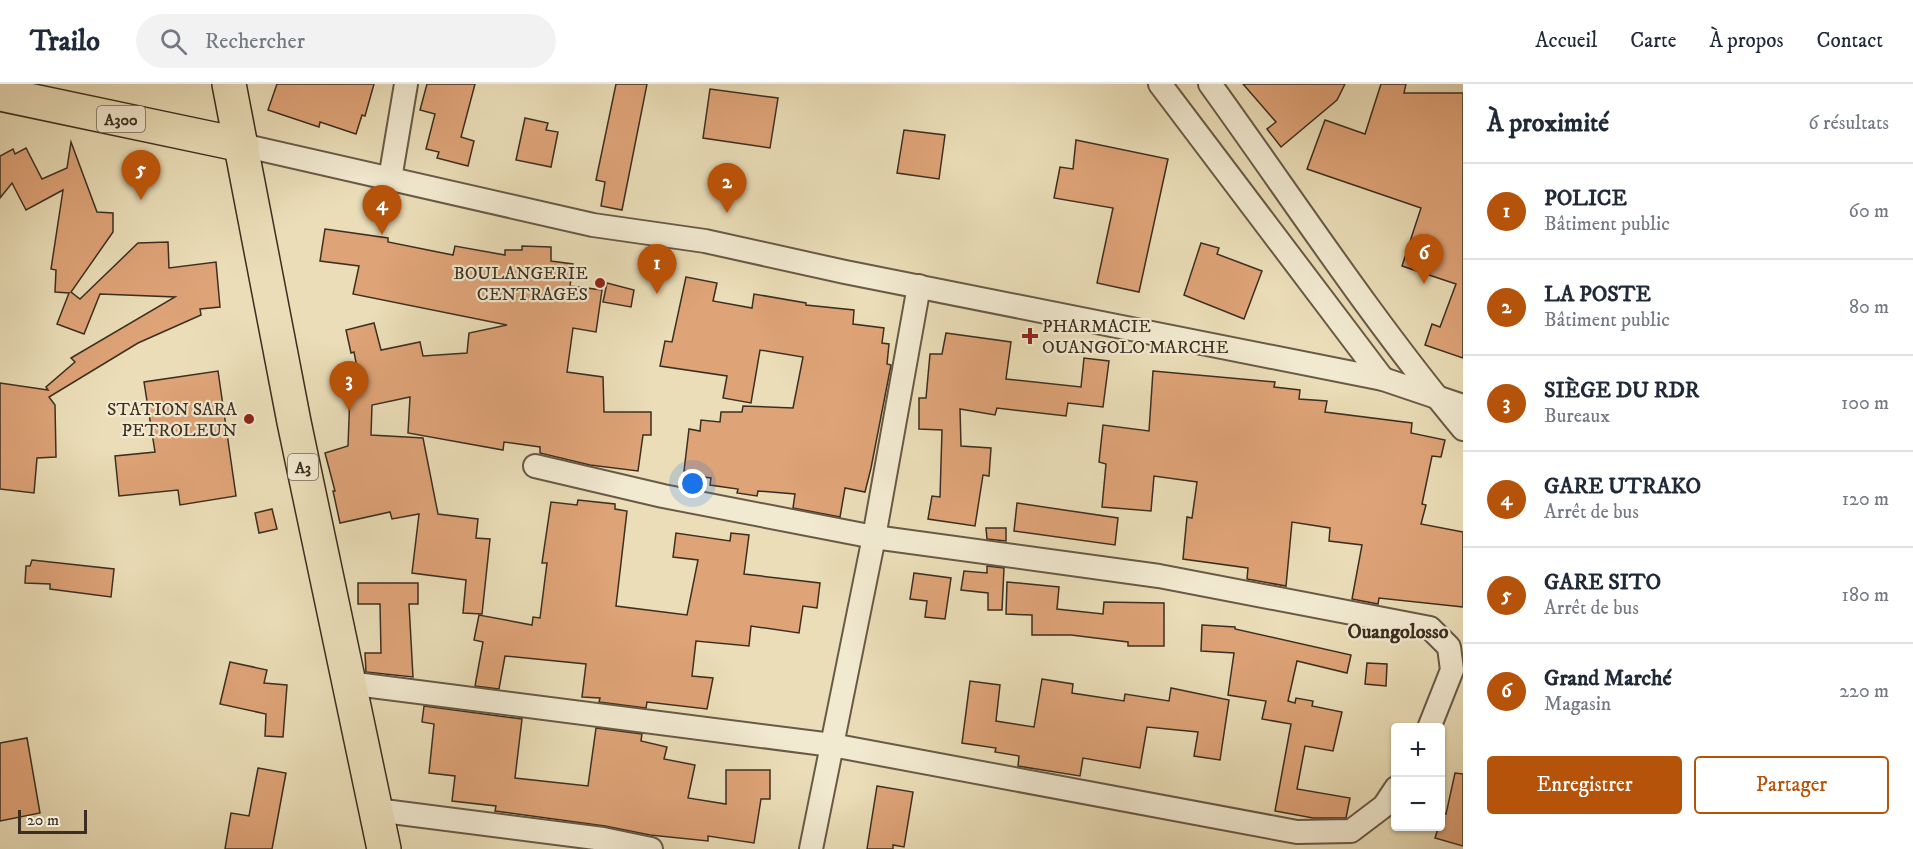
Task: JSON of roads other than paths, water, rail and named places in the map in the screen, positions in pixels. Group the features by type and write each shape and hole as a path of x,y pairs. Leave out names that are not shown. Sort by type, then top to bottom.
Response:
{"highway":[{"name":"A3","path":"229,84 294,422 384,849"},
{"name":"A300","path":"1,98 242,144"}],"street":[{"path":"390,179 406,84"},
{"path":"1160,84 1383,379"},
{"path":"1210,84 1435,395 1463,429"},
{"path":"242,144 593,225 705,241 1383,379 1463,406"},
{"path":"811,849 874,537 919,286"},
{"path":"535,466 663,496 874,537 1159,576 1430,628 1449,647 1452,670 1431,723"},
{"path":"348,683 832,745 1297,832 1351,831 1384,806 1391,795"},
{"path":"376,810 603,839 651,849"}],"place":[{"name":"GARE SITO","path":"141,200"},
{"name":"LA POSTE","path":"727,213"},
{"name":"GARE UTRAKO","path":"382,235"},
{"name":"BOULANGERIE CENTRAGES","path":"600,283"},
{"name":"Grand Marché","path":"1424,284"},
{"name":"POLICE","path":"657,294"},
{"name":"PHARMACIE OUANGOLO MARCHE","path":"1030,336"},
{"name":"SIÈGE DU RDR","path":"349,411"},
{"name":"STATION SARA PETROLEUN","path":"249,419"}],"district":[{"name":"Ouangolosso","path":"1398,631"}]}
